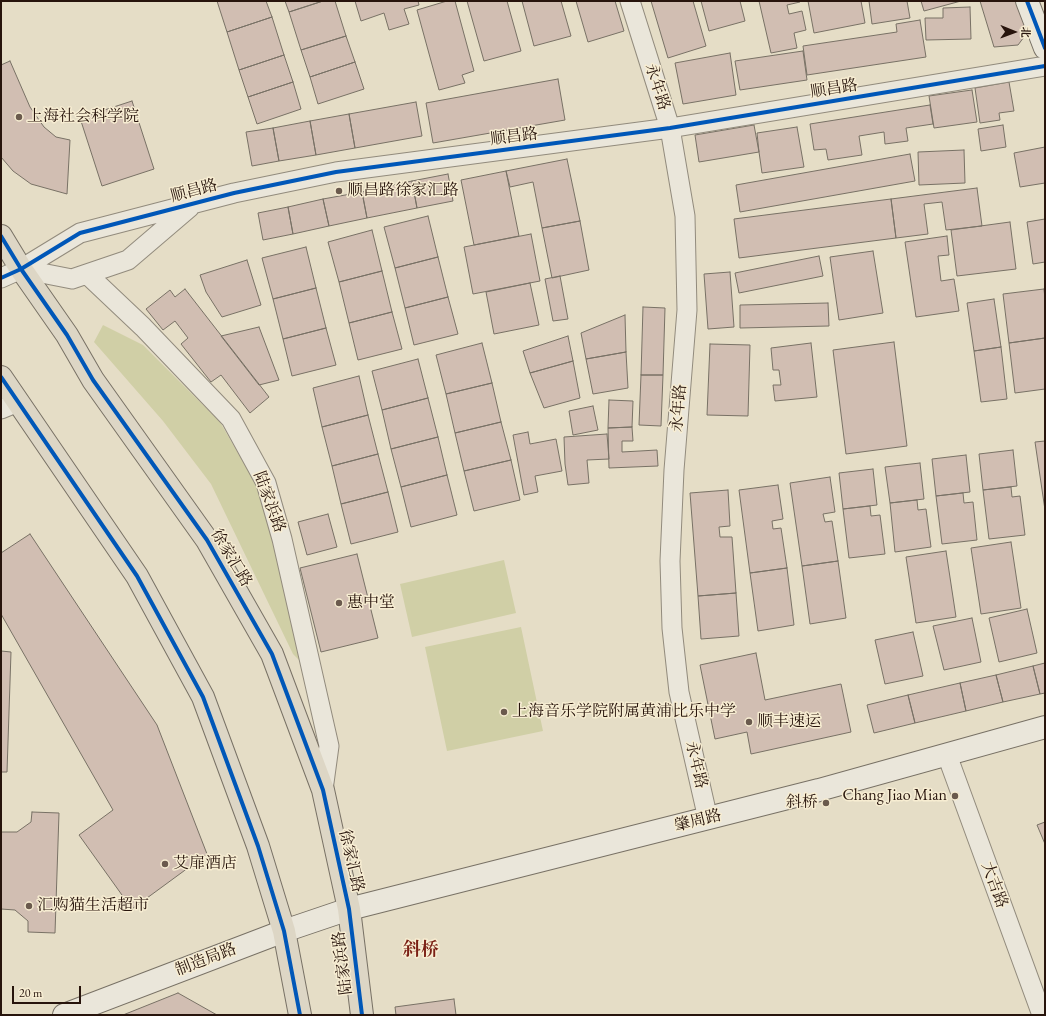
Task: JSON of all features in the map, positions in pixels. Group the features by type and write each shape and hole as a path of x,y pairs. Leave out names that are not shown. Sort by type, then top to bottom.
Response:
{"main road":[{"name":"徐家汇路","path":"1,236 21,269 67,335 93,380 207,540 272,654 323,790 349,909"},
{"path":"1,377 9,405 137,576 202,697 258,846 284,930 300,1015"},
{"name":"陆家浜路","path":"349,909 362,1015"}],"street":[{"name":"永年路","path":"630,1 670,128 685,216 687,310 674,470 670,561 672,628 679,692 708,819"},
{"path":"1027,1 1045,48"},
{"name":"顺昌路","path":"1,278 21,269 80,233 234,193 336,172 670,128 1045,66"},
{"path":"21,269 72,279 128,260 193,204"},
{"name":"陆家浜路","path":"87,274 142,327 231,419 266,483 282,539 329,746 323,790"},
{"name":"肇周路","path":"349,909 708,819 947,755 1045,727"},
{"name":"大吉路","path":"947,755 1042,1015"},
{"name":"制造局路","path":"64,1015 284,930 349,909"}],"green space":[{"path":"103,325 143,345 220,422 258,488 303,664 293,654 211,484 163,421 94,342"},
{"path":"504,560 516,613 412,637 400,584"},
{"path":"521,627 543,731 447,751 425,647"}],"building":[{"path":"217,1 266,1 272,17 227,32"},
{"path":"285,1 323,1 289,12"},
{"path":"323,1 335,1 346,36 301,50 289,12"},
{"path":"355,1 418,1 419,5 404,9 409,24 389,30 384,13 361,21"},
{"path":"447,1 455,1 474,71 462,75 465,83 439,90 417,10"},
{"path":"467,1 507,1 521,51 484,61"},
{"path":"522,1 561,1 571,36 534,46"},
{"path":"576,1 615,1 624,31 588,42"},
{"path":"651,1 693,1 706,46 668,58"},
{"path":"701,1 740,1 745,21 709,31"},
{"path":"759,1 800,1 787,5 789,14 802,11 806,30 794,33 797,48 771,53"},
{"path":"808,1 861,1 865,23 814,33"},
{"path":"869,1 907,1 910,18 872,24"},
{"path":"921,1 961,1 924,11"},
{"path":"980,1 1019,1 1030,29 1018,45 994,47"},
{"path":"970,7 971,39 926,40 925,18 943,18 943,8"},
{"path":"272,17 284,55 239,70 227,32"},
{"path":"920,20 926,57 807,75 803,46 897,32 896,24"},
{"path":"346,36 355,62 310,77 301,50"},
{"path":"803,51 807,80 740,90 735,61"},
{"path":"730,53 736,95 683,104 675,63"},
{"path":"284,55 293,82 248,97 239,70"},
{"name":"上海社会科学院","path":"10,61 30,107 44,127 56,137 70,140 67,194 31,184 13,171 1,157 1,65"},
{"path":"355,62 364,89 318,104 310,77"},
{"path":"558,79 565,120 433,143 426,103"},
{"path":"293,82 301,109 257,124 248,97"},
{"path":"1009,82 1014,111 999,113 1000,120 980,123 975,88"},
{"path":"972,90 977,122 934,128 929,96"},
{"path":"132,101 154,169 102,186 80,118"},
{"path":"416,102 422,136 355,148 349,114"},
{"path":"930,105 933,124 906,128 908,141 885,144 884,132 859,136 862,155 828,160 826,149 814,150 810,124"},
{"path":"349,114 355,148 316,155 310,121"},
{"path":"310,121 316,155 279,161 273,128"},
{"path":"754,125 759,152 699,162 695,135"},
{"path":"1003,125 1006,147 981,151 978,129"},
{"path":"797,127 804,167 762,173 757,133"},
{"path":"273,128 279,161 252,166 246,132"},
{"path":"1045,147 1045,183 1020,187 1014,153"},
{"path":"964,150 965,183 919,185 918,152"},
{"path":"910,154 915,181 740,212 736,185"},
{"path":"567,159 580,221 542,228 533,182 510,187 506,171"},
{"path":"506,171 519,236 474,245 461,180"},
{"path":"448,174 453,201 417,208 412,181"},
{"path":"412,181 417,208 367,218 362,192"},
{"path":"977,188 982,226 946,230 942,202 924,204 928,234 896,238 891,199"},
{"path":"362,192 367,218 329,226 323,199"},
{"path":"323,199 329,226 293,234 288,207"},
{"path":"891,199 896,238 739,258 734,219"},
{"path":"288,207 293,234 263,240 258,213"},
{"path":"428,216 438,257 395,268 384,227"},
{"path":"1045,219 1045,262 1033,264 1027,222"},
{"path":"580,221 589,270 552,278 542,228"},
{"path":"1010,222 1016,269 957,276 951,230"},
{"path":"372,230 382,271 339,282 328,242"},
{"path":"531,234 540,281 473,294 464,247"},
{"path":"947,236 949,255 938,256 941,281 954,279 959,311 916,317 905,242"},
{"path":"306,247 316,288 273,299 262,258"},
{"path":"873,251 883,313 839,320 830,257"},
{"path":"819,256 823,276 739,293 735,273"},
{"path":"438,257 448,297 405,308 395,268"},
{"path":"247,260 261,305 222,317 206,292 200,275"},
{"path":"382,271 392,312 349,323 339,282"},
{"path":"730,272 734,327 708,329 704,274"},
{"path":"560,276 568,319 553,321 545,279"},
{"path":"530,283 539,325 494,334 486,292"},
{"path":"316,288 326,328 283,339 273,299"},
{"path":"185,289 269,397 250,413 221,375 211,382 181,344 188,338 175,321 163,330 146,309 170,290 175,297"},
{"path":"1044,289 1045,338 1009,343 1003,294"},
{"path":"448,297 458,334 414,345 405,308"},
{"path":"994,299 1001,347 974,351 967,303"},
{"path":"828,303 829,326 740,328 740,305"},
{"path":"643,307 665,308 663,375 641,375"},
{"path":"392,312 402,349 358,360 349,323"},
{"path":"625,315 626,352 586,359 581,333"},
{"path":"259,327 279,380 259,385 221,336"},
{"path":"326,328 336,365 292,376 283,339"},
{"path":"568,336 573,361 530,373 523,351"},
{"path":"1045,338 1045,389 1015,393 1009,343"},
{"path":"894,342 907,446 846,454 833,350"},
{"path":"482,343 492,383 446,394 436,355"},
{"path":"811,343 817,397 775,401 773,385 781,385 779,370 773,370 771,348"},
{"path":"710,344 750,345 748,416 707,415"},
{"path":"1001,347 1007,399 981,402 974,351"},
{"path":"626,352 628,388 593,394 586,359"},
{"path":"418,359 428,398 382,410 372,371"},
{"path":"573,361 580,398 544,408 530,373"},
{"path":"641,375 663,375 661,426 639,425"},
{"path":"359,376 368,415 322,427 313,388"},
{"path":"492,383 501,422 455,433 446,394"},
{"path":"428,398 438,437 391,449 382,410"},
{"path":"609,400 633,401 632,427 608,428"},
{"path":"593,406 598,430 573,435 569,411"},
{"path":"368,415 378,454 332,466 322,427"},
{"path":"501,422 511,460 464,471 455,433"},
{"path":"632,427 633,441 622,441 622,452 657,450 658,466 609,468 608,428"},
{"path":"528,432 530,444 556,439 562,471 535,476 538,492 524,495 513,435"},
{"path":"607,434 609,459 587,460 589,483 568,485 565,464 564,437"},
{"path":"438,437 447,475 401,487 391,449"},
{"path":"1045,441 1045,510 1035,442"},
{"path":"1013,450 1017,486 983,490 979,454"},
{"path":"378,454 388,492 341,504 332,466"},
{"path":"966,455 970,492 936,496 932,459"},
{"path":"511,460 520,500 474,511 464,471"},
{"path":"920,463 924,499 890,503 885,467"},
{"path":"873,469 877,505 843,509 839,473"},
{"path":"447,475 457,515 411,527 401,487"},
{"path":"830,477 835,512 823,514 825,522 832,521 838,561 802,566 790,483"},
{"path":"778,485 783,519 772,521 773,529 781,528 787,568 750,573 739,490"},
{"path":"1011,487 1012,497 1020,496 1025,535 989,539 983,490"},
{"path":"728,490 730,526 719,527 720,537 732,537 736,593 698,596 690,493"},
{"path":"388,492 398,532 351,544 341,504"},
{"path":"963,493 964,503 973,502 977,540 942,544 936,496"},
{"path":"917,500 918,510 926,509 931,547 895,552 890,503"},
{"path":"870,506 871,516 880,515 885,554 849,558 843,509"},
{"path":"328,514 337,547 307,555 298,522"},
{"path":"30,534 157,725 207,854 132,909 79,835 113,810 1,614 1,553"},
{"path":"1011,542 1021,608 981,614 971,548"},
{"path":"946,551 956,617 916,623 906,557"},
{"name":"惠中堂","path":"357,554 378,638 321,652 300,568"},
{"path":"838,561 846,618 810,624 802,566"},
{"path":"787,568 794,625 758,631 750,573"},
{"path":"736,593 739,636 701,639 698,596"},
{"path":"1027,609 1037,653 999,662 989,618"},
{"path":"972,618 981,662 944,670 933,626"},
{"path":"913,632 923,676 885,684 875,640"},
{"path":"1,651 11,652 7,772 1,772"},
{"path":"756,653 765,700 841,684 851,732 751,754 747,732 715,739 700,665"},
{"path":"1045,663 1045,693 1040,694 1033,666"},
{"path":"1033,666 1040,694 1003,702 996,675"},
{"path":"996,675 1003,702 966,711 960,683"},
{"path":"960,683 966,711 915,723 908,695"},
{"path":"908,695 915,723 874,733 867,705"},
{"path":"32,812 59,813 55,933 28,932 28,921 15,910 1,909 1,832 17,832 31,822"},
{"path":"1045,822 1045,844 1037,825"},
{"path":"178,993 217,1015 123,1015"},
{"path":"454,999 456,1015 396,1015 395,1007"}],"cycle path":[{"path":"1027,1 1045,48"},
{"path":"1,278 21,269 80,233 234,193 336,172 670,128 1045,66"},
{"path":"1,236 21,269 67,335 93,380 207,540 272,654 323,790 349,909 362,1015"},
{"path":"1,377 137,576 203,697 258,846 284,931 300,1015"}],"place":[{"name":"上海社会科学院","path":"19,117"},
{"name":"顺昌路徐家汇路","path":"339,191"},
{"name":"惠中堂","path":"339,603"},
{"name":"上海音乐学院附属黄浦比乐中学","path":"504,712"},
{"name":"顺丰速运","path":"749,722"},
{"name":"Chang Jiao Mian","path":"955,796"},
{"name":"斜桥","path":"826,803"},
{"name":"艾扉酒店","path":"165,864"},
{"name":"汇购猫生活超市","path":"29,906"}],"district":[{"name":"斜桥","path":"421,950"}]}
